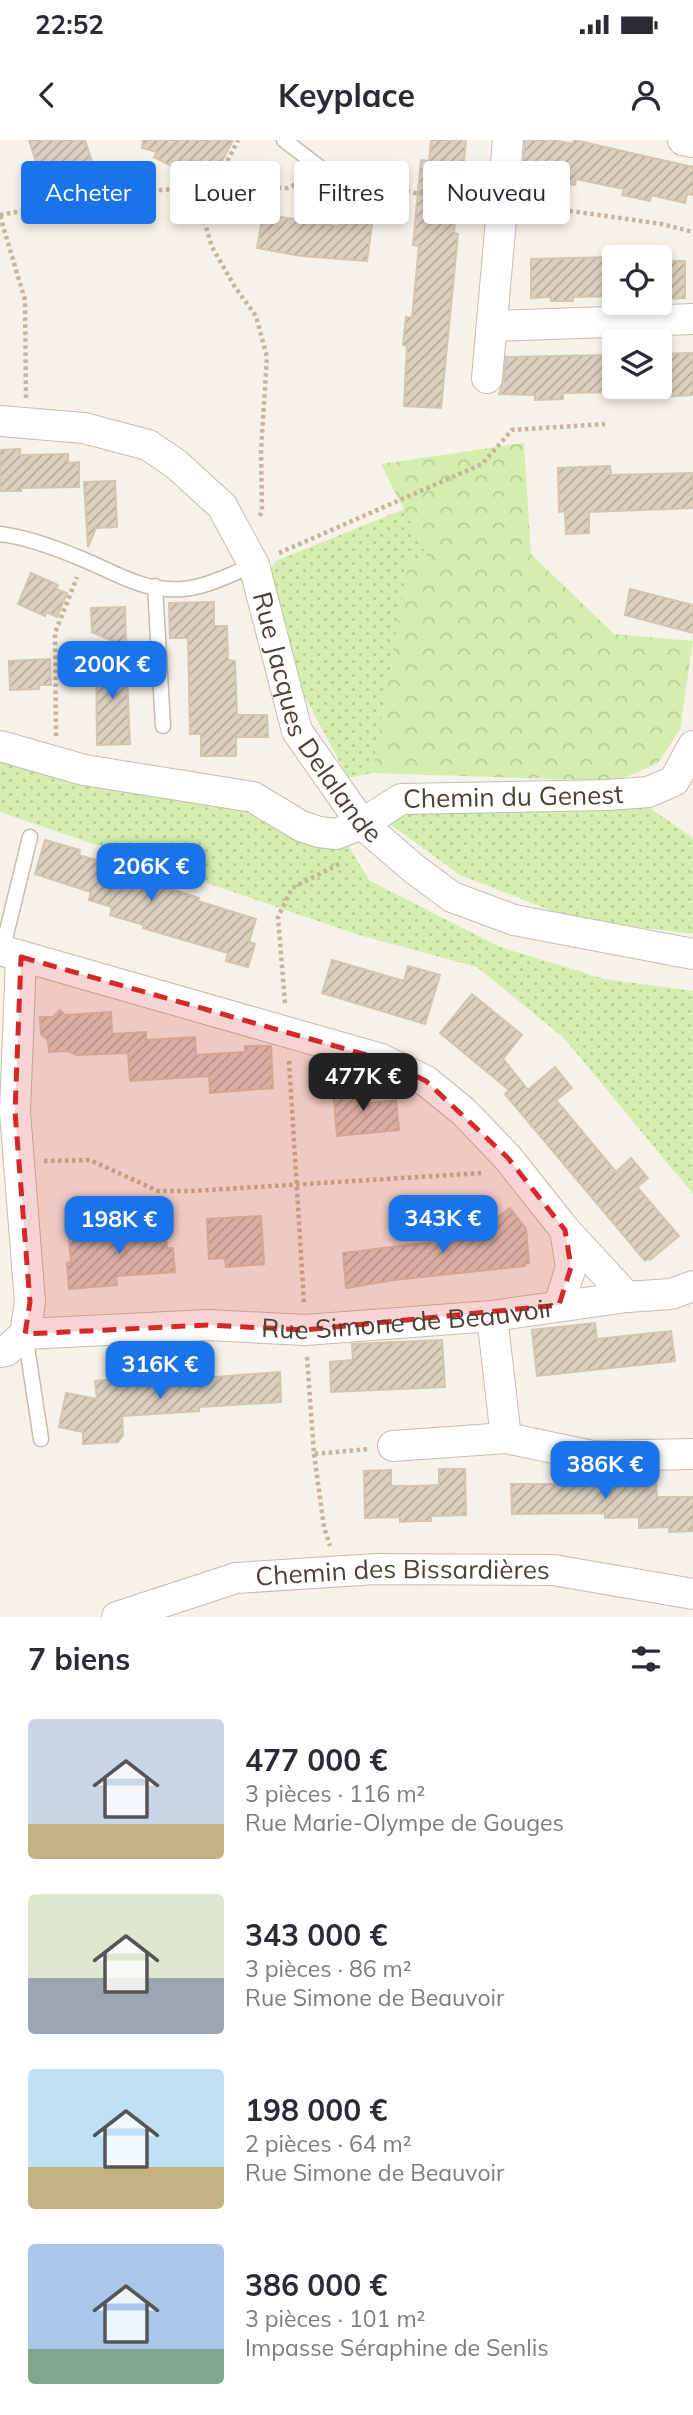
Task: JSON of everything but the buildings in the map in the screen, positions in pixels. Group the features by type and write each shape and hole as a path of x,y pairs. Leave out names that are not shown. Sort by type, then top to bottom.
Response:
{"street":[{"path":"506,161 508,140"},
{"path":"683,140 693,142"},
{"path":"487,378 501,224"},
{"path":"492,326 693,319"},
{"name":"Rue Jacques Delalande","path":"13,423 85,428 148,445 176,464 222,506 254,565 297,731 372,833 452,897 514,920 693,954"},
{"name":"Chemin du Genest","path":"0,746 83,770 253,797 301,826 336,834 372,833 401,799 648,792 674,780 693,746"},
{"path":"0,1352 6,1351 25,1335 30,1301 19,1162 7,1112 8,953 381,1059 426,1081 464,1112 508,1158 565,1230 628,1297"},
{"path":"559,1306 571,1267 565,1230"},
{"name":"Rue Simone de Beauvoir","path":"25,1335 208,1325 306,1331 492,1316 628,1297 671,1294 693,1286"},
{"path":"492,1316 506,1438"},
{"path":"393,1446 506,1438 592,1456 693,1454"},
{"name":"Chemin des Bissardières","path":"117,1617 236,1578 376,1569 553,1570 693,1594"}],"lane":[{"path":"284,140 311,161"},
{"path":"0,534 84,560 136,584 183,589 220,580 254,565"},
{"path":"155,586 163,726"},
{"path":"8,953 30,837"},
{"path":"25,1335 41,1439"}],"path":[{"path":"228,161 238,140"},
{"path":"13,423 25,300 0,215 112,194 170,189"},
{"path":"570,211 662,224 693,232"},
{"path":"205,224 212,247 235,287 256,316 267,357 261,451 261,512 251,527 238,536"},
{"path":"254,565 482,464 512,430 605,424"},
{"path":"56,762 55,632 84,560"},
{"path":"337,1571 324,1527 314,1454 278,917 292,888 372,833"},
{"path":"19,1162 90,1160 159,1191 192,1191 486,1172 508,1158"},
{"path":"314,1454 393,1446"}],"highlighted area":[{"path":"21,957 381,1059 426,1081 508,1158 565,1230 571,1267 559,1305 305,1330 208,1325 25,1334 30,1302 15,1112"}],"green space":[{"path":"524,443 531,554 614,634 693,641 680,729 658,763 617,781 372,773 409,559 431,564 381,464"},
{"path":"404,509 432,564 409,560 372,773 348,778 302,691 266,577 276,561"},
{"path":"0,753 241,807 347,844 370,881 500,947 605,979 693,991 693,1194 564,1038 477,967 356,934 0,812"},
{"path":"647,806 693,838 693,934 573,919 460,875 383,819 400,807"}]}
